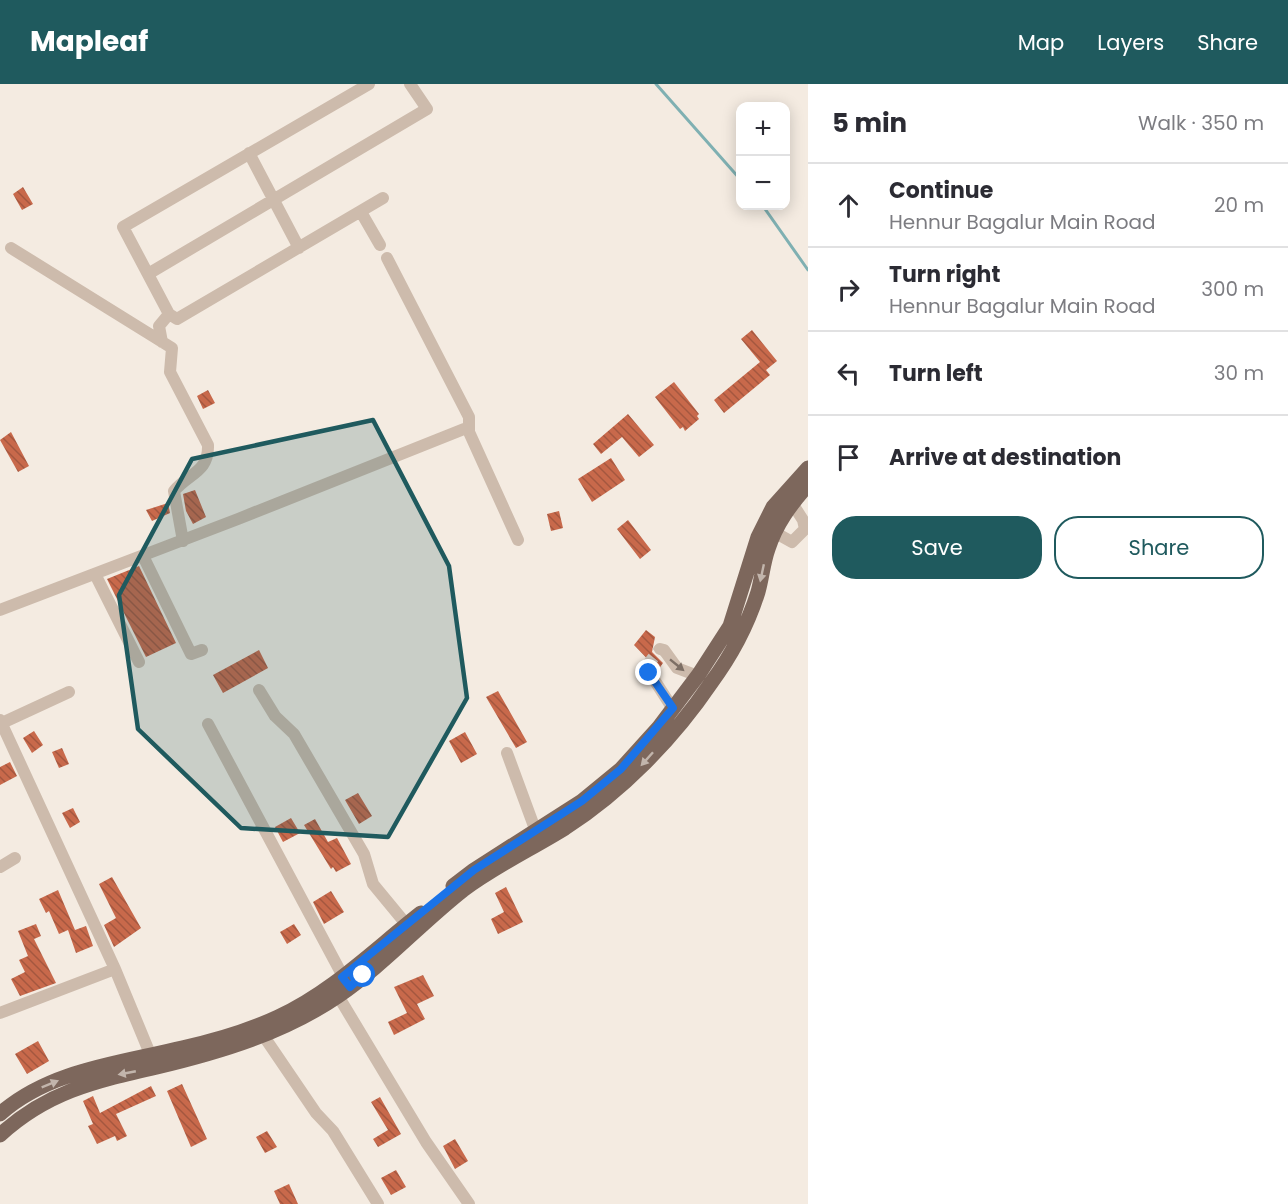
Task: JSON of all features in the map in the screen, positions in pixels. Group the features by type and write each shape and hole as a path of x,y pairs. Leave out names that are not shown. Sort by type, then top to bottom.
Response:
{"main road":[{"path":"0,1114 40,1088 66,1077 153,1061 263,1035 307,1015 406,924 474,870 582,801 621,769 698,676 730,626 758,537 773,507 808,468"},
{"path":"0,1135 18,1118 50,1098 184,1048 268,1021 340,986 464,890 504,862 564,828 604,801 636,771 712,683 741,634 758,591 767,550 774,532 792,503 808,485"}],"street":[{"path":"369,84 123,227 169,314 177,319 383,198"},
{"path":"148,273 427,110 410,84"},
{"path":"249,153 299,248"},
{"path":"361,212 380,245"},
{"path":"11,248 172,348 170,372 208,445 208,458 203,467 174,491 183,541"},
{"path":"387,258 469,417 469,427 518,540"},
{"path":"162,342 159,326 169,314"},
{"path":"0,610 183,541 469,427"},
{"path":"774,532 792,542 805,529 803,520 792,503"},
{"path":"143,556 191,654 202,650"},
{"path":"95,574 139,662"},
{"path":"660,649 664,650 677,668 698,676"},
{"path":"646,668 673,708"},
{"path":"259,690 275,716 294,734 300,744 364,854 373,884 406,924"},
{"path":"69,692 1,722 115,969 153,1061"},
{"path":"208,724 340,986 426,1142 469,1204"},
{"path":"507,753 535,829"},
{"path":"0,867 15,858"},
{"path":"0,1013 115,969"},
{"path":"263,1035 316,1113 333,1131 378,1204"}],"highlighted area":[{"path":"373,420 449,566 467,698 388,837 241,828 138,729 119,595 192,459"}],"building":[{"path":"23,187 33,204 22,210 13,194"},
{"path":"752,330 777,361 766,370 770,375 724,413 714,400 760,362 741,339"},
{"path":"674,382 699,414 697,416 699,419 685,431 683,427 680,429 655,397"},
{"path":"208,390 215,403 203,409 197,396"},
{"path":"628,414 654,445 639,457 622,437 601,454 593,444"},
{"path":"11,432 29,466 18,472 0,440"},
{"path":"611,458 625,480 592,502 578,479"},
{"path":"195,490 206,517 193,524 186,511 183,494"},
{"path":"168,503 170,513 152,521 146,510"},
{"path":"559,511 563,528 551,531 547,514"},
{"path":"628,520 651,550 640,559 617,529"},
{"path":"139,566 176,643 146,657 107,579"},
{"path":"646,630 655,637 652,652 663,663 658,670 634,645"},
{"path":"259,650 268,668 223,693 213,675"},
{"path":"498,691 527,742 516,748 486,697"},
{"path":"34,731 43,745 32,753 23,738"},
{"path":"465,732 477,754 461,763 449,741"},
{"path":"62,748 69,764 59,768 52,752"},
{"path":"10,762 17,776 0,785 0,767"},
{"path":"358,793 372,816 359,824 345,800"},
{"path":"73,808 80,822 70,828 62,813"},
{"path":"291,818 300,833 283,842 275,827"},
{"path":"315,819 328,842 337,838 351,864 336,872 333,867 331,869 304,825"},
{"path":"112,877 141,928 114,947 104,925 116,918 99,884"},
{"path":"506,887 523,922 498,934 491,919 504,912 495,893"},
{"path":"58,890 75,930 86,926 93,946 76,953 68,930 59,934 49,911 46,913 39,899"},
{"path":"331,891 344,912 324,924 313,902"},
{"path":"36,924 41,936 34,939 56,983 20,996 11,979 25,972 19,960 28,956 18,931"},
{"path":"294,924 301,935 287,944 280,932"},
{"path":"423,975 434,996 417,1004 425,1019 394,1035 388,1022 407,1013 394,987"},
{"path":"38,1041 49,1061 27,1074 15,1054"},
{"path":"182,1084 207,1139 191,1147 167,1091"},
{"path":"151,1086 156,1096 116,1114 127,1136 117,1141 115,1136 97,1144 88,1126 93,1124 83,1101 93,1096 100,1113"},
{"path":"380,1097 401,1134 378,1147 373,1139 388,1130 371,1102"},
{"path":"267,1131 277,1147 265,1153 256,1137"},
{"path":"455,1139 468,1161 455,1169 443,1146"},
{"path":"396,1170 406,1187 391,1195 381,1178"},
{"path":"289,1184 298,1204 280,1204 274,1191"}],"waterway":[{"path":"656,84 736,174"},
{"path":"766,210 808,270"}],"tunnel":[{"path":"646,667 660,649"}],"route":[{"path":"363,975 350,987 342,977 474,870 582,801 621,769 673,708 649,673"}]}
